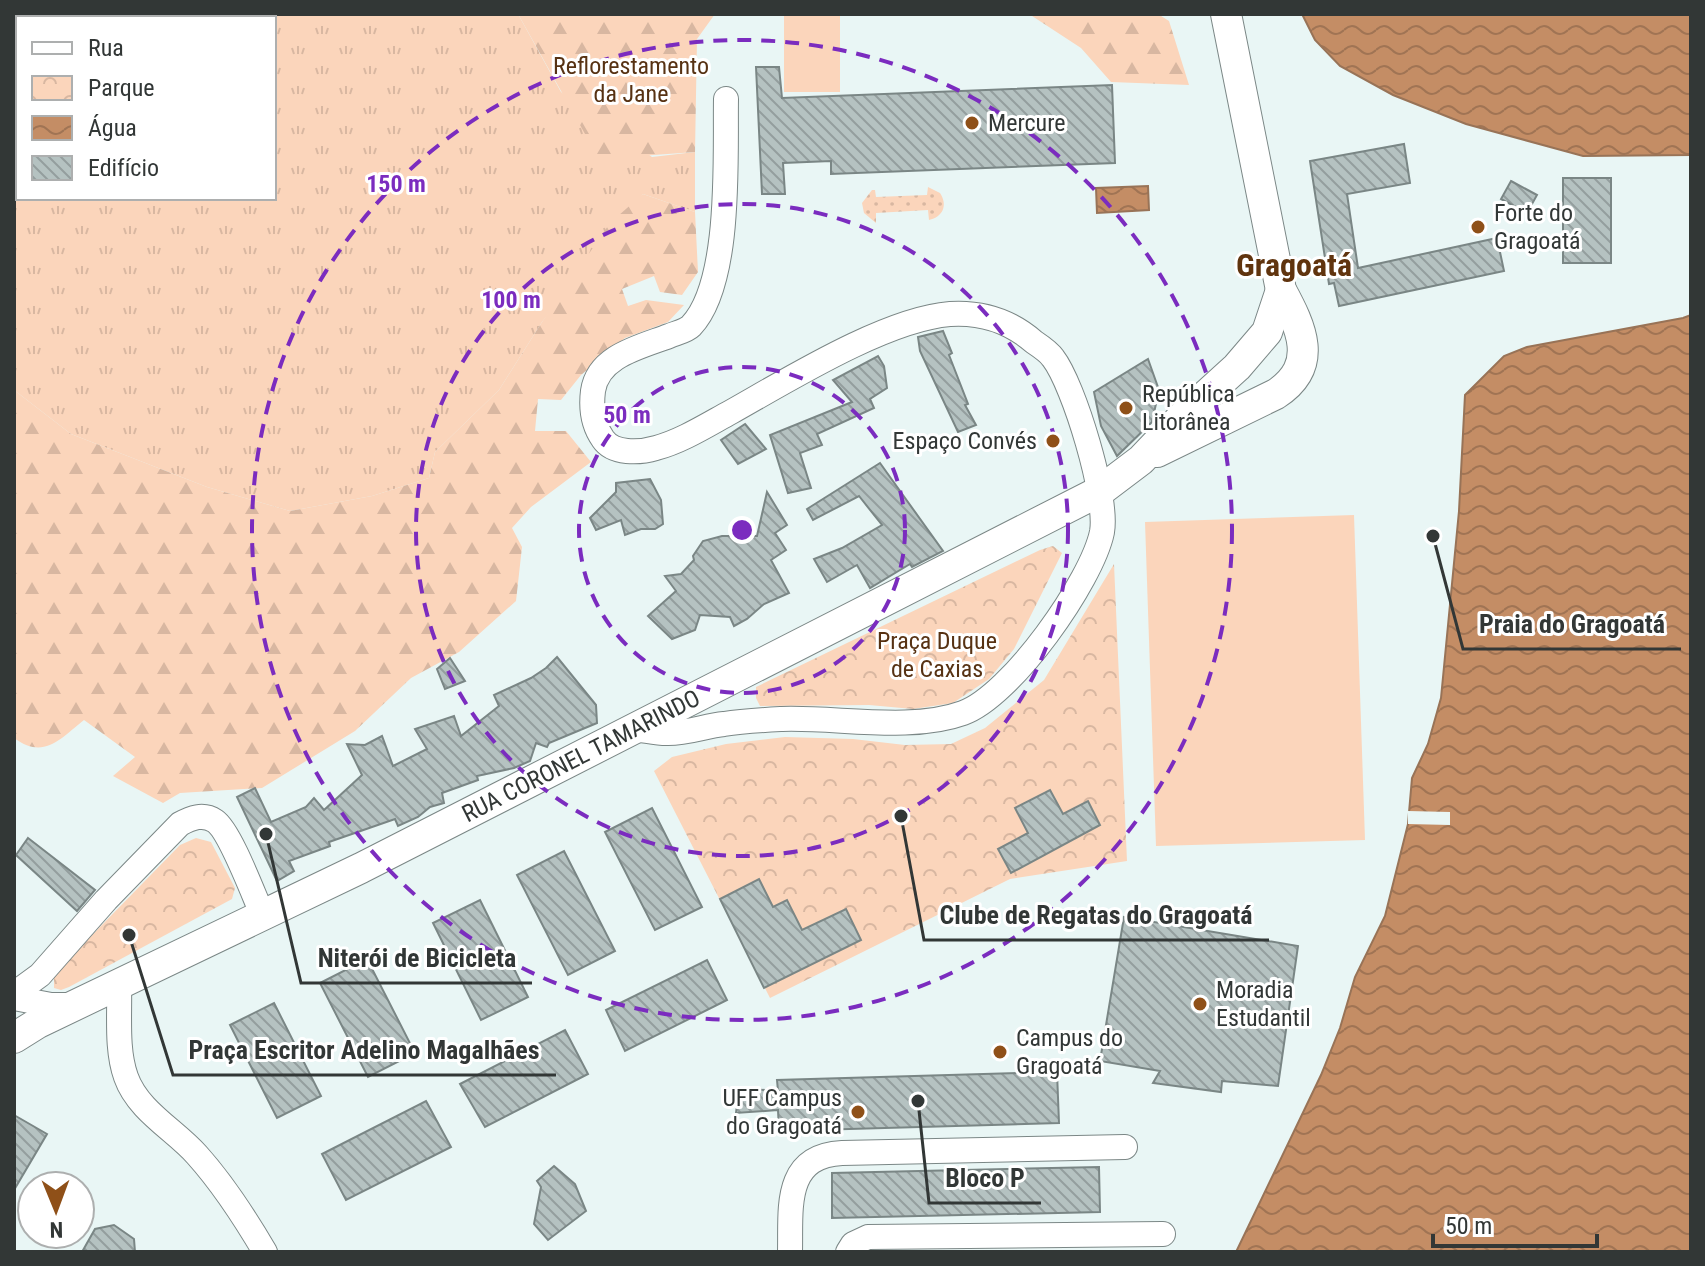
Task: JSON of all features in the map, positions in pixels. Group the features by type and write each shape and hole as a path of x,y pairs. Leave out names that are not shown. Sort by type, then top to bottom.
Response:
{"main road":[{"path":"1226,14 1281,290 1300,326 1304,345 1298,369"},
{"name":"RUA CORONEL TAMARINDO","path":"14,1038 263,916 1100,491 1141,460 1237,367 1272,322 1281,290"},
{"path":"1259,341 1282,346 1298,369"},
{"path":"1237,367 1245,388 1266,400"},
{"name":"RUA CORONEL TAMARINDO","path":"1141,460 1266,400 1285,388 1298,369"}],"street":[{"path":"633,729 670,734 724,724 782,719 931,722 967,712 996,694 1022,667 1068,603 1095,553 1102,530 1100,491 1073,397 1053,357 1018,328 986,316 948,314 892,329 800,374 678,440 654,449 628,452 608,446 599,434 591,405 594,383 600,370 615,358 689,328 715,279 720,247 726,99"},
{"path":"14,996 40,975 106,900 180,824 204,816 216,821 225,833 263,916"},
{"path":"119,985 122,1059 127,1081 146,1109 197,1155 238,1207 265,1252"},
{"path":"14,996 51,1005 78,1005"},
{"path":"790,1252 792,1191 804,1168 821,1156 1125,1147"},
{"path":"848,1252 853,1244 868,1237 1163,1234"}],"green space":[{"path":"14,14 518,14 561,92 652,157 695,152 695,212 643,194 542,322 499,390 435,452 429,478 372,496 290,511 207,487 71,434 14,390"},
{"name":"Reflorestamento da Jane","path":"518,14 715,14 697,39 695,152 599,159"},
{"path":"784,14 840,14 840,92 784,92"},
{"path":"1029,14 1158,14 1169,21 1189,85 1111,82 1081,48"},
{"path":"928,187 940,193 944,202 941,213 934,218 929,220 928,210 876,213 876,223 864,213 862,203 872,190 875,190 876,197 927,195"},
{"path":"643,194 695,212 698,272 682,295 660,292 654,276 622,289 628,306 646,300 684,305 668,322 625,338 581,375 561,400 538,399 535,431 566,431 591,462 531,507 512,528 522,547 516,601 459,652 411,678 355,731 262,788 180,793 163,803 113,776 135,757 84,720 59,740 43,747 34,747 14,738 14,390 71,434 207,487 290,511 372,496 429,478 435,452 499,390 610,223"},
{"path":"1354,515 1365,840 1156,846 1145,522"},
{"name":"Praça Duque de Caxias","path":"1053,546 1062,553 1014,649 989,679 953,703 913,709 869,705 760,706 756,687"},
{"path":"1114,564 1127,861 1010,879 770,998 654,771 672,757 726,744 785,737 853,739 905,745 951,744 985,728 1044,680"},
{"path":"196,838 211,842 235,888 232,899 69,987 61,990 54,988 58,970 180,845"}],"water":[{"path":"1302,14 1691,14 1691,155 1583,156 1466,124 1393,95 1340,66 1315,40"},
{"path":"1148,186 1149,210 1097,213 1096,188"},
{"path":"1691,315 1691,1252 1236,1252 1321,1075 1340,1028 1355,977 1385,916 1408,824 1412,778 1428,744 1441,698 1459,511 1465,395 1504,356 1527,347"}],"pier":[{"path":"1408,811 1450,812 1450,825 1408,824"}],"building":[{"path":"756,67 779,67 782,98 1112,85 1115,163 831,174 831,161 783,163 785,194 762,194"},
{"path":"1404,144 1410,183 1347,194 1358,268 1497,238 1504,271 1339,306 1334,283 1329,284 1310,161"},
{"path":"1563,178 1611,178 1611,263 1563,263"},
{"path":"1511,181 1537,195 1527,213 1501,199"},
{"path":"943,331 968,404 965,405 976,425 958,432 920,351 918,337"},
{"path":"878,356 884,366 887,388 870,399 874,408 817,434 822,445 800,453 811,488 788,493 770,435 852,402 833,380"},
{"name":"República Litorânea","path":"1148,359 1159,390 1152,422 1117,456 1101,426 1094,392"},
{"path":"745,424 766,449 738,464 721,440"},
{"path":"880,463 943,551 912,567 910,564 870,588 857,565 827,582 814,559 842,548 882,525 859,496 813,520 807,509"},
{"path":"650,479 661,500 663,524 655,529 641,529 625,535 621,520 596,530 590,518 616,492 616,483"},
{"path":"767,492 787,525 775,533 786,550 771,560 789,593 764,604 734,626 730,617 700,615 695,630 672,639 648,616 676,591 665,576 681,574 694,560 693,556 703,541 722,536 757,536"},
{"path":"557,657 596,705 597,723 549,743 547,747 536,743 530,761 477,776 478,780 442,793 444,803 430,807 418,817 398,826 395,819 329,842 330,846 289,861 294,871 277,881 237,797 255,788 271,822 306,807 314,798 324,810 362,775 347,744 365,745 382,736 393,766 427,749 415,729 454,716 461,736 499,706 494,695 531,678"},
{"path":"450,658 465,681 445,689 437,669"},
{"path":"1050,790 1063,814 1088,801 1100,825 1011,873 998,849 1028,833 1015,808"},
{"path":"652,808 702,907 655,930 605,832"},
{"path":"28,838 95,890 77,911 16,855"},
{"path":"564,851 615,951 568,975 517,875"},
{"path":"759,879 773,907 787,900 802,930 846,909 861,940 764,988 720,899"},
{"path":"480,900 528,997 481,1020 433,923"},
{"name":"Moradia Estudantil","path":"1124,917 1298,946 1278,1086 1222,1081 1221,1092 1153,1083 1160,1071 1100,1061"},
{"path":"367,959 415,1053 368,1077 320,983"},
{"path":"707,960 727,1000 625,1051 606,1010"},
{"path":"274,1003 321,1096 277,1118 230,1025"},
{"path":"565,1030 588,1074 485,1127 460,1084"},
{"path":"1057,1072 1059,1123 779,1131 778,1110 736,1113 739,1088 778,1091 777,1080"},
{"path":"426,1101 451,1147 346,1200 322,1154"},
{"path":"14,1115 47,1134 26,1170 16,1170 14,1190"},
{"path":"554,1166 575,1184 586,1211 548,1240 534,1224 541,1187 537,1181"},
{"path":"1099,1167 1100,1212 832,1218 832,1173"},
{"path":"114,1225 134,1239 135,1252 82,1252 96,1250 96,1229"}],"place":[{"name":"Mercure","path":"972,123"},
{"name":"Forte do Gragoatá","path":"1478,227"},
{"name":"República Litorânea","path":"1126,408"},
{"name":"Espaço Convés","path":"1053,441"},
{"name":"Praia do Gragoatá","path":"1433,536"},
{"name":"Clube de Regatas do Gragoatá","path":"901,816"},
{"name":"Niterói de Bicicleta","path":"266,834"},
{"name":"Praça Escritor Adelino Magalhães","path":"129,935"},
{"name":"Moradia Estudantil","path":"1200,1004"},
{"name":"Campus do Gragoatá","path":"1000,1052"},
{"name":"Bloco P","path":"918,1101"},
{"name":"UFF Campus do Gragoatá","path":"858,1112"}],"district":[{"name":"Gragoatá","path":"1294,265"}]}
